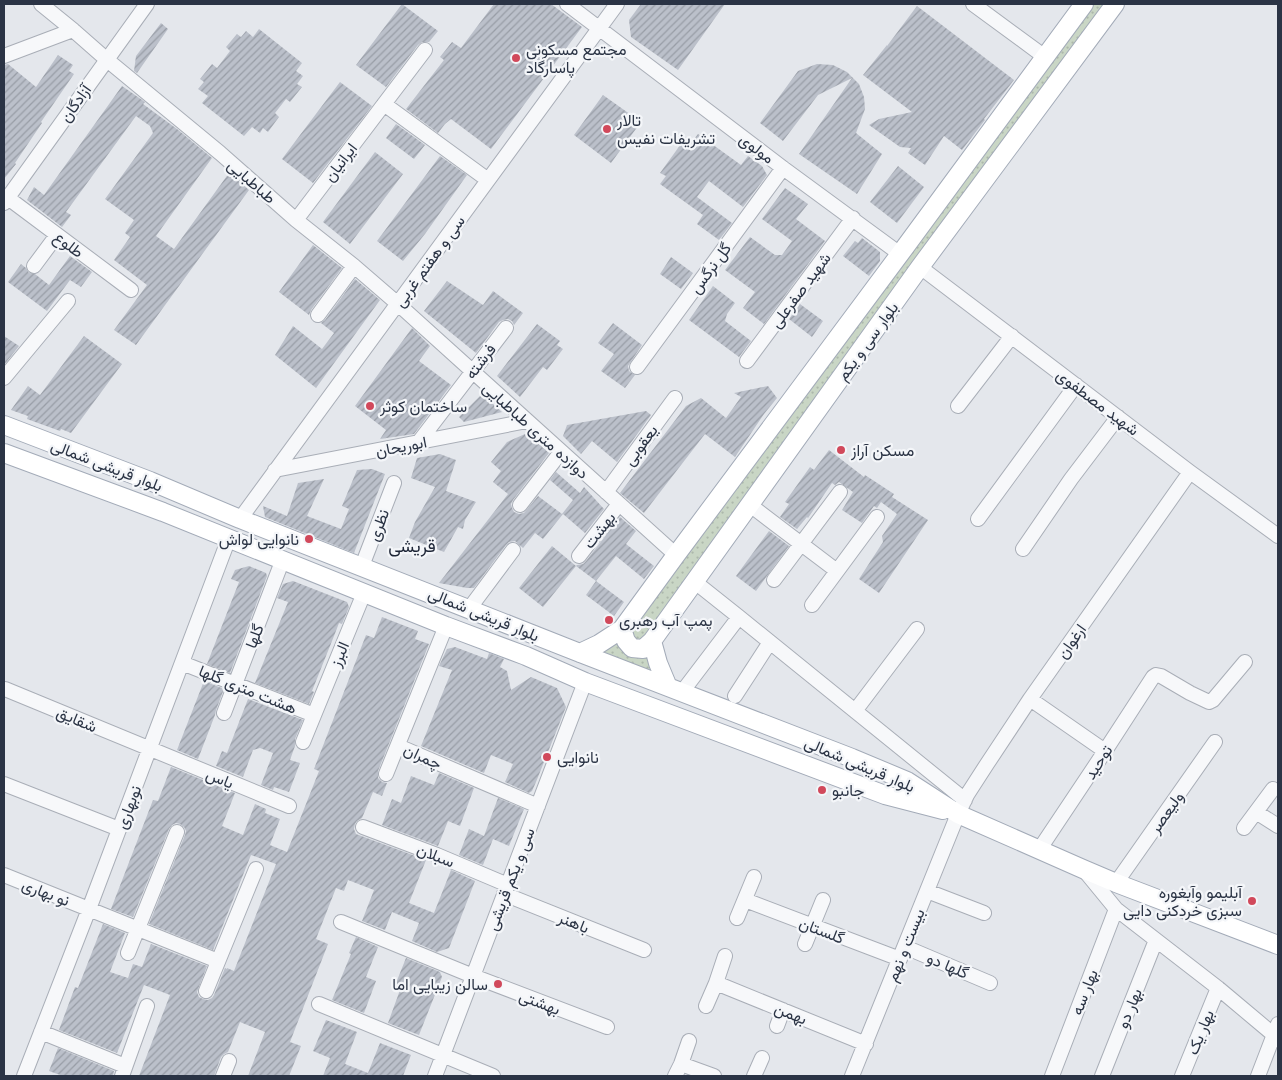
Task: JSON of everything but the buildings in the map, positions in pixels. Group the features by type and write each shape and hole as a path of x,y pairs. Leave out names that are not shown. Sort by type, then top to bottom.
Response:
{"main road":[{"name":"بلوار سی و یکم","path":"580,653 599,644 622,629 1084,4"},
{"name":"بلوار سی و یکم","path":"652,641 920,266 1115,4"},
{"name":"بلوار قریشی شمالی","path":"4,425 899,777 961,807 1039,850 1116,883 1278,945"},
{"name":"بلوار قریشی شمالی","path":"4,453 230,538 446,626 526,656 585,682 891,797 961,807"},
{"path":"143,504 152,494 153,488 150,482"},
{"path":"163,512 163,499 166,494 173,490"},
{"path":"622,629 626,641 632,648 643,649 652,641 658,663 675,689"},
{"path":"891,797 901,789 899,777"}],"street":[{"path":"41,4 106,59"},
{"name":"آزادگان","path":"6,201 147,4"},
{"name":"مولوی","path":"567,4 900,254"},
{"name":"سی و هفتم غربی","path":"240,519 617,4"},
{"path":"973,4 1044,57"},
{"path":"4,56 73,30"},
{"name":"ایرانیان","path":"296,220 425,50"},
{"name":"طباطبایی","path":"106,59 398,304"},
{"path":"384,104 488,180"},
{"name":"گل نرگس","path":"637,368 783,168"},
{"name":"طلوع","path":"6,201 57,235 131,290"},
{"name":"شهید صفرعلی","path":"747,361 853,218"},
{"path":"34,266 57,235"},
{"path":"318,315 354,266"},
{"name":"شهید مصطفوی","path":"920,266 1190,472 1278,536"},
{"path":"4,378 68,300"},
{"name":"دوازده متری طباطبایی","path":"398,304 676,554"},
{"name":"فرشته","path":"418,443 506,328"},
{"path":"958,406 1012,336"},
{"path":"978,519 1076,385"},
{"name":"یعقوبی","path":"606,492 675,398"},
{"path":"1023,549 1118,417"},
{"name":"ابوریحان","path":"275,470 527,421"},
{"path":"520,505 561,452"},
{"name":"ارغوان","path":"961,807 1030,699 1190,472"},
{"name":"نظری","path":"362,566 394,483"},
{"path":"774,580 840,492"},
{"name":"بهشت","path":"579,556 620,504"},
{"path":"750,505 837,571"},
{"path":"812,605 877,518"},
{"name":"نوبهاری","path":"24,1076 230,538"},
{"path":"469,609 513,550"},
{"name":"گلها","path":"224,713 283,559"},
{"path":"695,582 908,755 961,807"},
{"name":"البرز","path":"303,742 364,593"},
{"path":"675,689 739,617"},
{"name":"چمران","path":"446,626 398,746 538,806"},
{"path":"854,711 917,628"},
{"path":"735,696 770,642"},
{"name":"توحید","path":"1039,850 1152,677 1156,675 1162,676 1208,702 1213,700 1245,662"},
{"name":"هشت متری گلها","path":"182,663 314,715"},
{"name":"سی و یکم قریشی","path":"435,1076 585,682"},
{"name":"شقایق","path":"5,689 150,749"},
{"path":"1030,699 1105,751"},
{"name":"ولیعصر","path":"1116,883 1215,742"},
{"path":"386,774 398,746"},
{"name":"یاس","path":"150,749 290,806"},
{"path":"899,777 908,755"},
{"path":"4,784 119,829"},
{"path":"1244,828 1273,789"},
{"name":"بیست و نهم","path":"853,1076 961,807"},
{"path":"1256,812 1278,826"},
{"name":"سبلان","path":"363,826 506,889"},
{"path":"128,953 177,832"},
{"path":"206,990 256,869"},
{"path":"1083,869 1116,909 1277,1033 1258,1076"},
{"name":"نو بهاری","path":"4,875 218,961"},
{"path":"737,918 754,877"},
{"name":"باهنر","path":"506,889 644,950"},
{"path":"927,890 984,913"},
{"name":"گلستان","path":"745,900 812,926 902,953"},
{"path":"805,944 823,900"},
{"name":"بهار سه","path":"1052,1076 1116,909"},
{"name":"بهشتی","path":"341,922 473,976 607,1027"},
{"name":"بهار دو","path":"1102,1076 1156,940"},
{"name":"گلها دو","path":"902,953 990,983"},
{"path":"706,1006 716,983 724,956"},
{"name":"بهمن","path":"716,983 866,1044"},
{"name":"بهار یک","path":"1182,1076 1218,988"},
{"path":"319,1004 493,1076"},
{"path":"41,1032 124,1071 147,1006"},
{"path":"777,1026 783,1010"},
{"path":"689,1041 678,1070 714,1076"},
{"path":"754,1076 762,1058"},
{"path":"223,1076 229,1061"}],"green space":[{"path":"1086,4 1111,4 643,642 635,641 631,628"},
{"path":"620,635 650,647 661,680 589,652"}],"place":[{"name":"مجتمع مسکونی پاسارگاد","path":"516,58"},
{"name":"تالار تشریفات نفیس","path":"607,129"},
{"name":"ساختمان کوثر","path":"370,406"},
{"name":"مسکن آراز","path":"841,450"},
{"name":"نانوایی لواش","path":"309,539"},
{"name":"پمپ آب رهبری","path":"609,620"},
{"name":"نانوایی","path":"547,757"},
{"name":"جانبو","path":"822,790"},
{"name":"آبلیمو وآبغوره سبزی خردکنی دایی","path":"1252,901"},
{"name":"سالن زیبایی اما","path":"498,984"}],"district":[{"name":"قریشی","path":"412,546"}]}
